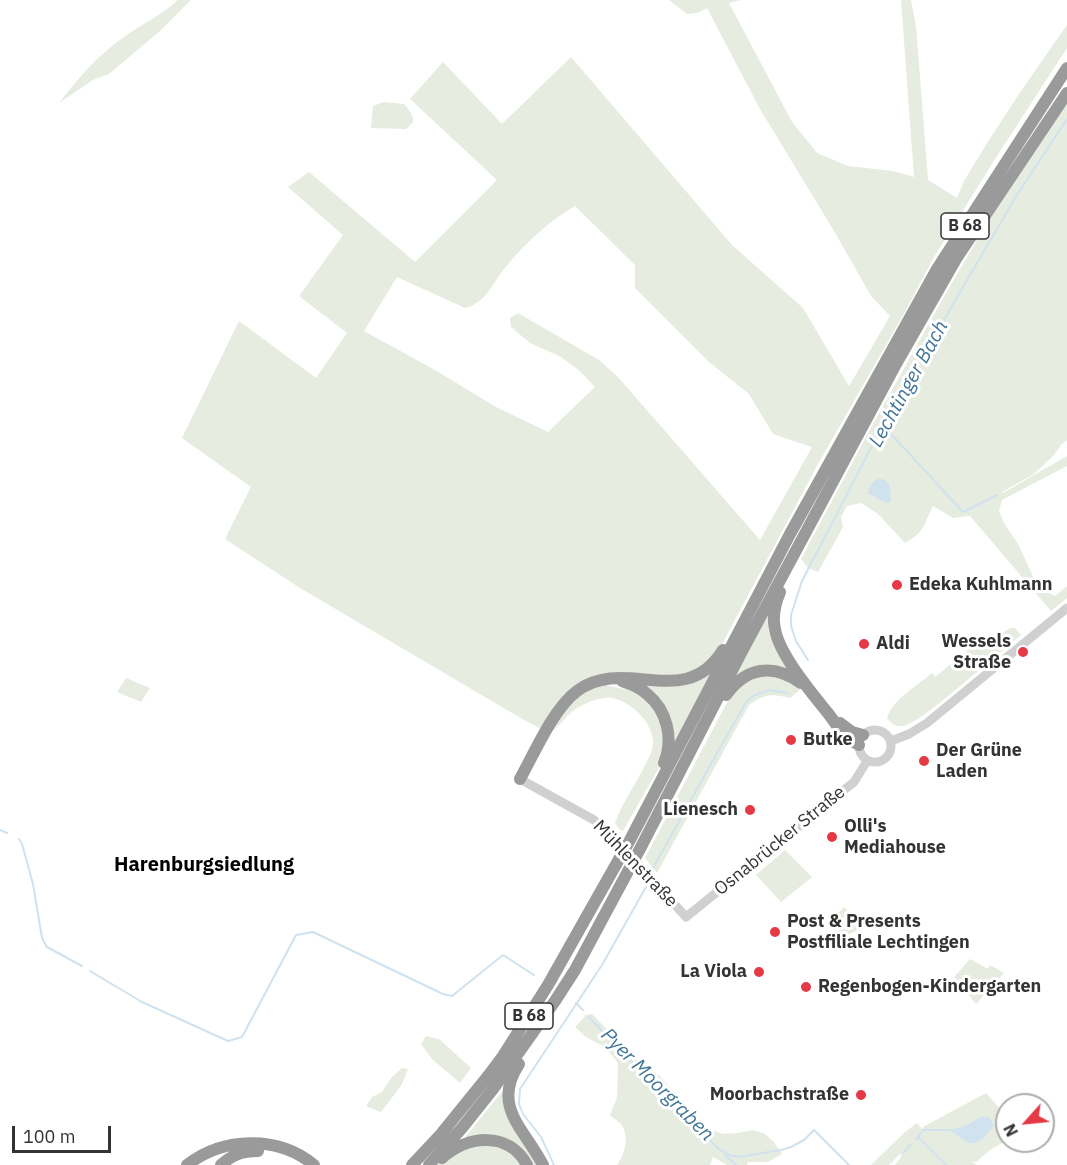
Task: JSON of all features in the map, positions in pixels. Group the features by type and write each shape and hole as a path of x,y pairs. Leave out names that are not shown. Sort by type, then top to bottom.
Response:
{"highway":[{"name":"B 68","path":"423,1163 447,1125 503,1056 548,985 631,837 790,534 937,269 1067,68"},
{"name":"B 68","path":"423,1163 493,1089 575,970 896,364 956,260 1067,93"},
{"path":"798,548 798,556 776,604 774,618 779,644 805,685 829,715 861,740"},
{"path":"520,779 554,719 572,696 589,684 599,680 633,677 676,682 697,676 719,657 734,633 742,626"},
{"path":"711,711 720,705 733,685 740,679 763,670 783,673 805,685"},
{"path":"615,679 634,685 655,701 663,713 669,736 668,756 631,829 631,837"},
{"path":"543,1165 513,1118 508,1095 512,1075 553,1012 555,1001"},
{"path":"405,1165 408,1162 423,1163 441,1159 449,1151 459,1146 471,1141 483,1140 506,1144 527,1165"},
{"path":"187,1165 218,1148 253,1143 283,1148 314,1165"},
{"path":"221,1165 230,1157 257,1150 290,1159 301,1165"}],"street":[{"path":"891,741 927,723 1067,608"},
{"path":"876,730 885,734 891,741 891,751 885,759 876,762 867,761 861,754 861,740 869,731 876,730"},
{"name":"Osnabrücker Straße","path":"686,917 854,782 867,761"},
{"name":"Mühlenstraße","path":"520,779 594,820 610,833 686,917"}],"shaded area":[{"path":"178,0 191,0 160,31 109,74 93,80 59,103 106,51"},
{"path":"669,0 741,0 729,3 792,122 817,153 848,166 893,171 914,177 901,0 911,0 916,26 928,180 957,198 964,181 989,140 1067,25 1067,48 934,257 818,464 720,648 703,667 684,676 617,672 588,679 575,686 541,729 300,588 225,539 251,487 182,438 239,321 316,378 347,333 299,296 343,235 288,187 309,172 415,262 497,180 410,99 443,62 502,124 571,57 732,245 803,308 849,386 890,316 871,296 760,109 707,8 697,13 687,14","holes":["575,206 635,265 635,288 709,362 749,394 773,434 812,447 760,540 618,377 599,360 518,313 510,318 511,327 530,343 561,357 580,371 595,387 548,432 496,407 364,331 397,277 465,308 479,302 528,242 555,219"]},
{"path":"1067,98 1067,440 1034,474 1002,492 1067,456 1067,466 1002,500 999,511 1018,544 1038,587 1055,596 1067,586 1067,598 1051,611 970,516 953,518 933,506 920,531 905,543 878,514 861,503 847,506 841,517 843,527 818,572 808,568 801,559 867,435 1000,201"},
{"path":"384,102 404,104 413,122 406,129 371,128 373,106"},
{"path":"768,612 769,633 791,671 734,678"},
{"path":"1015,628 1021,635 980,666 978,671 918,719 909,724 897,726 887,718 894,705 906,693 932,673 935,677 985,636 998,635"},
{"path":"714,668 673,746 641,682"},
{"path":"765,674 791,681 800,690 790,698 769,696 760,698 749,705 657,873 645,858 731,695 737,687"},
{"path":"126,678 150,688 141,702 117,692"},
{"path":"604,685 635,691 652,704 660,718 664,743 660,766 623,831 615,823 647,762 653,744 652,735 644,719 622,701 603,698 574,710 551,732 577,696 590,688"},
{"path":"785,850 812,877 781,902 756,875"},
{"path":"844,907 864,926 845,935 829,922"},
{"path":"970,959 988,969 990,965 1004,973 976,1004 954,977"},
{"path":"592,1014 639,1062 660,1076 705,1127 723,1134 753,1130 765,1134 782,1154 768,1162 748,1162 747,1165 727,1165 713,1157 710,1165 617,1165 626,1139 621,1124 610,1115 617,1098 618,1063 605,1047 586,1037 575,1027 586,1015"},
{"path":"426,1036 439,1039 471,1068 460,1083 432,1059 421,1044"},
{"path":"402,1068 408,1069 401,1086 381,1112 366,1106 372,1097 382,1092 391,1078"},
{"path":"505,1088 538,1165 531,1165 520,1151 462,1141"},
{"path":"986,1093 995,1103 995,1147 976,1162 971,1161 977,1165 895,1165 901,1153 889,1165 871,1165 917,1123 923,1130 923,1127"},
{"path":"496,1144 509,1151 523,1165 438,1165 454,1151"}],"water":[{"path":"878,479 886,480 889,485 891,500 888,503 868,494 871,485"},
{"path":"983,1116 989,1117 994,1125 978,1142 964,1140 950,1130 963,1127"}],"waterway":[{"name":"Lechtinger Bach","path":"808,660 796,641 791,626 791,615 802,581 873,444 920,361 1015,198 1067,119"},
{"path":"882,431 893,436 963,512 997,495"},
{"name":"Lechtinger Bach","path":"653,868 747,701 769,690 788,693"},
{"name":"Lechtinger Bach","path":"0,830 7,833"},
{"name":"Lechtinger Bach","path":"19,839 33,884 42,938 47,947 82,966"},
{"path":"554,1165 541,1137 523,1114 519,1104 520,1089 602,965 646,887"},
{"name":"Lechtinger Bach","path":"90,971 142,1002 228,1041 242,1037 296,935 313,932 443,994 452,996 503,955 534,975"},
{"name":"Pyer Moorgraben","path":"576,1003 583,1010"},
{"name":"Pyer Moorgraben","path":"589,1017 651,1082 719,1149 729,1155 739,1157 781,1150 804,1140 814,1130 849,1165"},
{"path":"916,1140 923,1130 950,1130"},
{"name":"Pyer Moorgraben","path":"919,1138 946,1165"},
{"name":"Pyer Moorgraben","path":"903,1153 911,1144"},
{"path":"725,1155 736,1165"}],"place":[{"name":"Edeka Kuhlmann","path":"897,585"},
{"name":"Aldi","path":"864,644"},
{"name":"Wessels Straße","path":"1023,652"},
{"name":"Butke","path":"791,740"},
{"name":"Der Grüne Laden","path":"924,761"},
{"name":"Lienesch","path":"750,810"},
{"name":"Olli's Mediahouse","path":"832,837"},
{"name":"Post & Presents Postfiliale Lechtingen","path":"775,932"},
{"name":"La Viola","path":"759,972"},
{"name":"Regenbogen-Kindergarten","path":"806,987"},
{"name":"Moorbachstraße","path":"861,1095"}],"district":[{"name":"Harenburgsiedlung","path":"204,865"}]}
